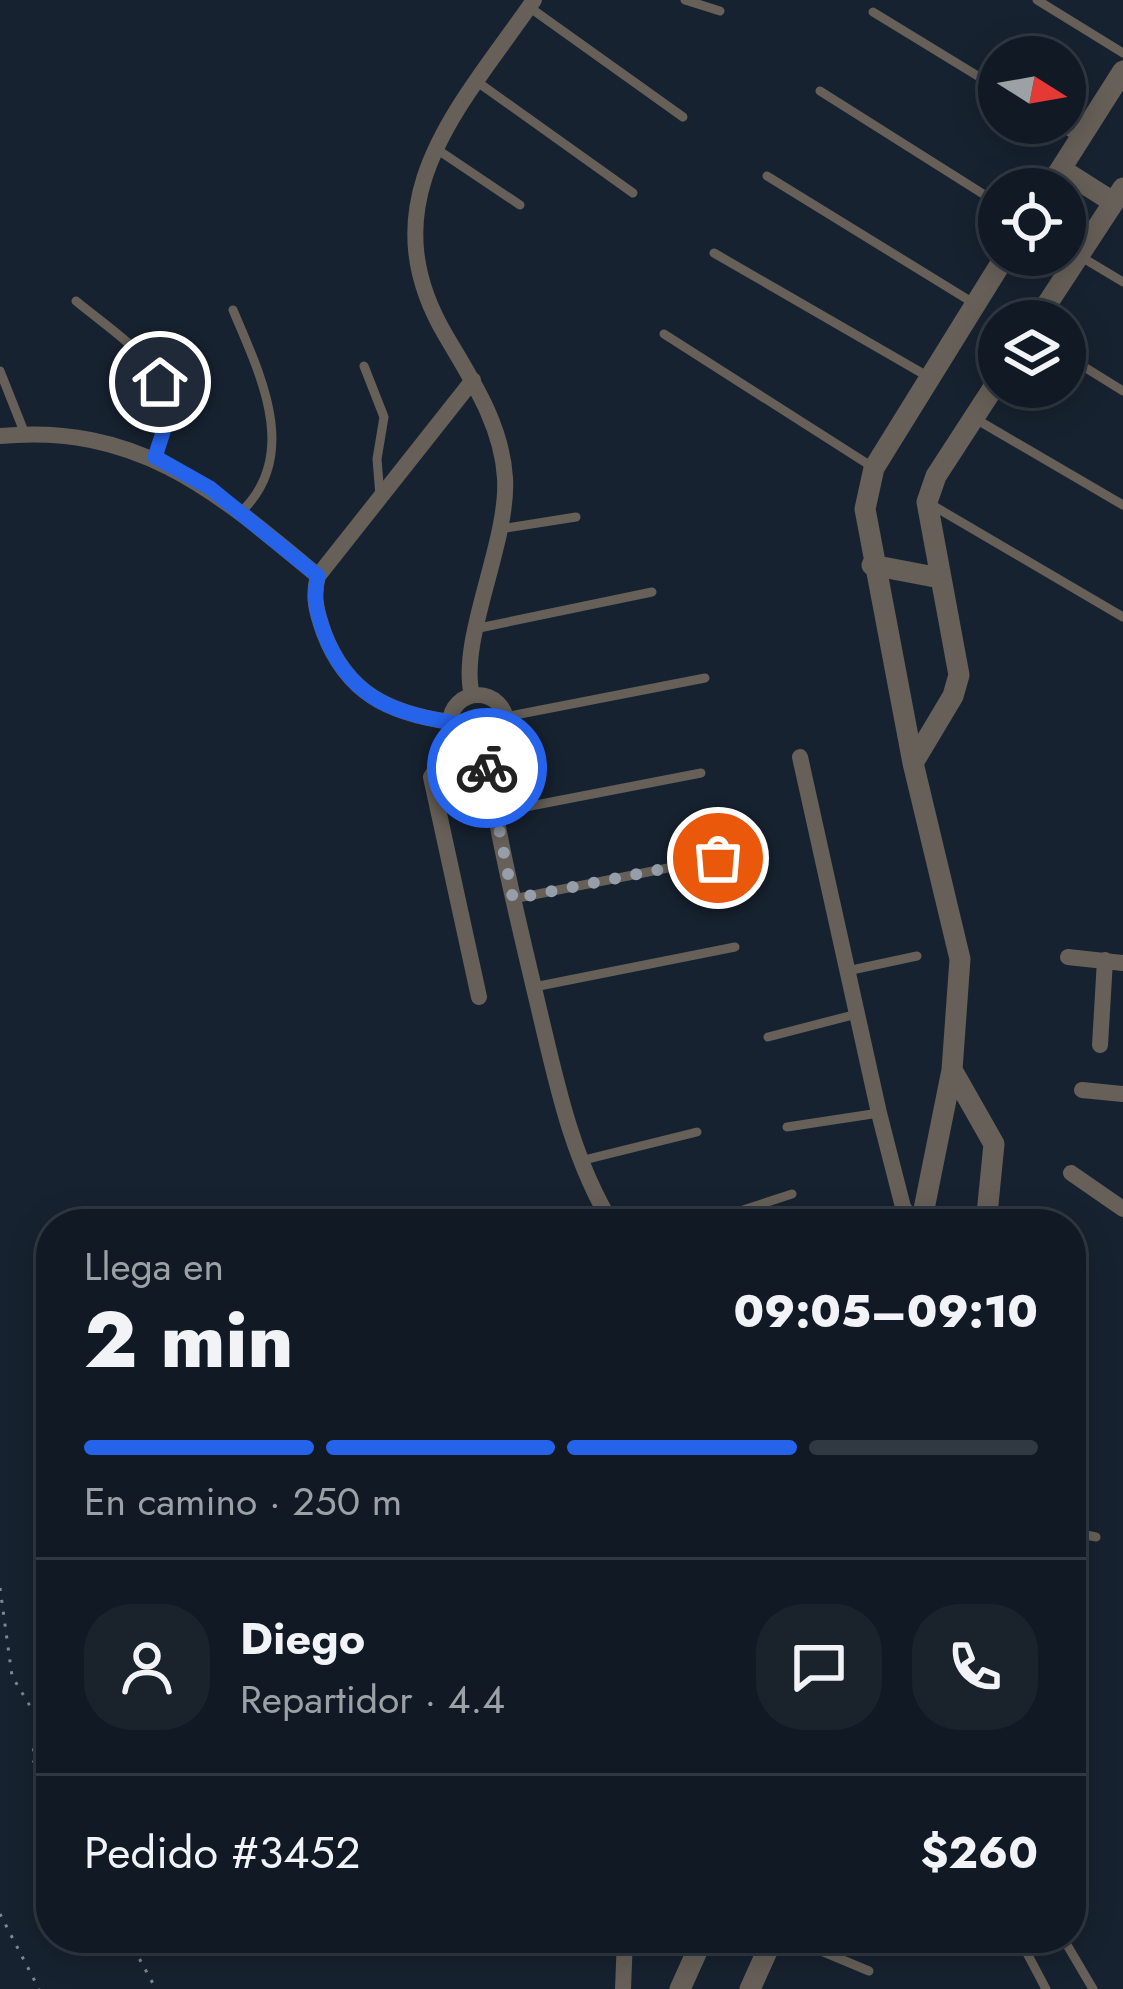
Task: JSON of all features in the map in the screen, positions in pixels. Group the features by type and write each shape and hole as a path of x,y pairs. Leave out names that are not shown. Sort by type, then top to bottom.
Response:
{"street":[{"path":"472,695 470,676 506,488 502,451 473,380 433,314 415,262 417,196 435,147 531,4"},
{"path":"1086,127 1123,71"},
{"path":"1086,180 1118,195 1086,243"},
{"path":"921,1209 952,1070 960,959 913,763 865,509 874,468 993,276"},
{"path":"473,380 318,576 314,600 332,653 350,682 383,706 452,730 468,749 485,750 504,734 505,717 497,702 472,695 457,704 452,730 431,777 479,997"},
{"path":"913,763 953,696 958,675 927,502 936,476 980,408"},
{"path":"0,436 89,439 155,457 241,512 318,576"},
{"path":"872,565 940,578"},
{"path":"485,750 494,813 534,987 580,1161 604,1209"},
{"path":"800,758 904,1209"},
{"path":"1068,957 1114,962 1100,1046"},
{"path":"952,1070 994,1144 988,1209"},
{"path":"1082,1090 1123,1094"},
{"path":"1071,1173 1123,1209"},
{"path":"623,1989 624,1953"},
{"path":"680,1989 697,1953"},
{"path":"750,1989 766,1953"}],"lane":[{"path":"685,0 720,11"},
{"path":"1037,0 1123,53"},
{"path":"531,4 683,117"},
{"path":"873,12 978,76"},
{"path":"476,81 633,193"},
{"path":"820,92 978,191"},
{"path":"435,147 520,205"},
{"path":"767,176 975,304"},
{"path":"714,254 927,376"},
{"path":"1086,260 1123,282"},
{"path":"76,301 144,357 160,382 166,423 155,457"},
{"path":"233,310 266,388 272,423 264,484 241,512"},
{"path":"664,334 874,468"},
{"path":"364,366 384,417 377,459 380,496"},
{"path":"1086,368 1123,391"},
{"path":"0,371 25,434"},
{"path":"974,418 1123,505"},
{"path":"927,502 1123,617"},
{"path":"500,529 576,517"},
{"path":"479,628 652,592"},
{"path":"505,717 706,678"},
{"path":"494,813 701,773"},
{"path":"513,899 718,858"},
{"path":"534,987 735,947"},
{"path":"847,970 917,956"},
{"path":"769,1037 856,1014"},
{"path":"787,1127 879,1113"},
{"path":"580,1161 697,1132"},
{"path":"746,1209 792,1194"},
{"path":"1086,1535 1096,1537"},
{"path":"826,1953 869,1971"},
{"path":"1027,1953 1046,1989"},
{"path":"1072,1953 1093,1989"}],"path":[{"path":"0,1588 12,1676 36,1716 36,1766"},
{"path":"0,1913 39,1989"},
{"path":"136,1953 156,1989"}],"way so far":[{"path":"487,768 513,899 718,858"}],"route":[{"path":"160,382 166,423 155,457 210,488 318,576 314,600 332,653 350,682 383,706 450,722 461,745 485,750 487,768"}]}
